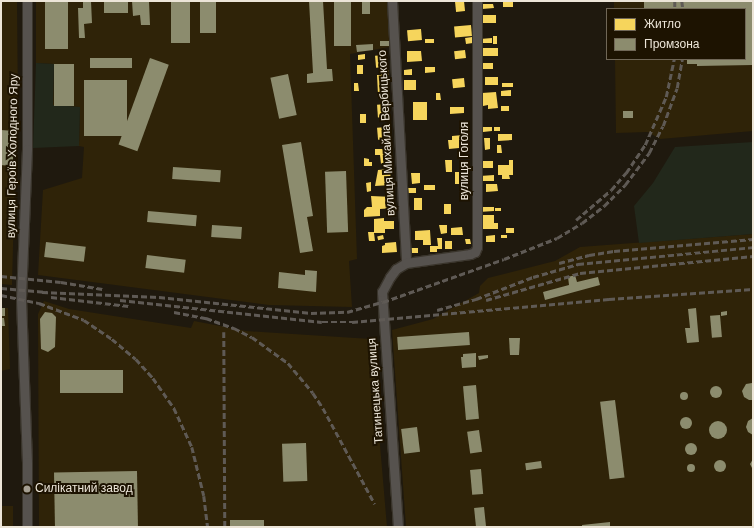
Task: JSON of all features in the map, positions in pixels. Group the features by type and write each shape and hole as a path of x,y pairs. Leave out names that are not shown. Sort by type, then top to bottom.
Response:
{"street":[{"name":"вулиця Героїв Холодного Яру","path":"27,1 27,149 21,299 27,438 27,527"},
{"name":"вулиця Михайла Вербицького","path":"392,1 406,263"},
{"name":"вулиця Гоголя","path":"406,263 470,254 474,252 477,247 477,1"},
{"name":"Татинецька вулиця","path":"398,527 382,292 396,269 406,263"}],"shaded area":[{"path":"1,1 17,1 18,113 13,113 15,131 13,161 15,169 12,285 1,284"},
{"path":"36,1 392,1 395,46 350,54 357,259 349,261 352,307 269,305 38,275 43,190 82,178 84,147 79,146 80,107 53,106 54,64 36,63"},
{"path":"614,1 753,1 753,131 660,139 648,132 616,133 615,60 746,60 746,8 614,8"},
{"path":"753,234 753,527 406,527 392,330 433,319 479,293 480,286 488,278 555,261 580,247"},
{"name":"Силікатний завод","path":"44,301 69,309 191,328 194,321 246,331 371,339 387,527 39,527 38,314"},
{"path":"1,308 8,308 10,369 1,371"},
{"path":"1,506 13,506 13,527 1,527"}],"green space":[{"path":"36,63 54,64 53,105 80,107 79,146 33,148"},
{"path":"753,142 753,234 639,243 634,206 653,183 675,147"}],"building: Житло":[{"path":"464,1 465,11 456,12 455,2"},
{"path":"503,1 513,1 513,7 503,7"},
{"path":"482,4 493,4 494,8 482,9"},
{"path":"483,15 496,15 496,23 483,23"},
{"path":"471,25 472,36 455,37 454,26"},
{"path":"421,29 422,40 408,41 407,30"},
{"path":"493,36 497,36 497,44 493,44"},
{"path":"472,37 473,43 466,44 465,38"},
{"path":"492,38 492,43 480,43 480,39"},
{"path":"425,39 434,39 434,43 425,43"},
{"path":"481,48 498,48 498,56 481,56"},
{"path":"465,50 466,58 455,59 454,51"},
{"path":"407,51 421,51 422,61 407,62"},
{"path":"365,54 365,59 358,60 358,55"},
{"path":"384,55 385,67 376,68 375,56"},
{"path":"479,63 493,63 493,69 479,69"},
{"path":"357,65 363,65 363,74 357,74"},
{"path":"425,67 435,67 435,72 425,73"},
{"path":"412,69 412,75 404,75 404,70"},
{"path":"381,70 389,70 389,95 378,95 377,75 381,75"},
{"path":"485,77 498,77 498,85 485,85"},
{"path":"464,78 465,87 453,88 452,79"},
{"path":"404,80 416,80 416,90 404,90"},
{"path":"354,83 358,83 359,91 354,91"},
{"path":"502,83 513,83 513,87 502,87"},
{"path":"511,90 511,96 501,96 501,91"},
{"path":"496,92 498,108 488,109 488,105 483,106 482,93"},
{"path":"436,93 440,93 441,100 436,100"},
{"path":"413,102 427,102 427,120 413,120"},
{"path":"386,104 387,117 378,118 377,105"},
{"path":"501,106 509,106 509,111 501,111"},
{"path":"450,107 464,107 464,113 450,114"},
{"path":"360,114 366,114 366,123 360,123"},
{"path":"387,127 388,139 378,140 377,128"},
{"path":"483,127 492,127 492,131 483,132"},
{"path":"494,127 500,127 500,131 494,131"},
{"path":"498,134 512,134 512,140 498,141"},
{"path":"463,135 464,145 459,146 459,148 449,149 448,140 452,140 452,136"},
{"path":"484,138 490,138 490,149 485,150"},
{"path":"497,145 501,145 502,153 497,153"},
{"path":"375,149 383,149 383,152 389,152 389,164 381,164 380,155 375,155"},
{"path":"364,158 369,159 369,162 372,162 372,166 364,166"},
{"path":"445,160 452,160 452,172 446,172"},
{"path":"509,160 513,160 513,175 509,175 510,179 502,179 502,175 498,175 498,165 509,165"},
{"path":"483,161 493,161 493,168 483,168"},
{"path":"390,169 391,185 375,186 378,170"},
{"path":"455,172 466,172 466,184 455,184"},
{"path":"411,173 420,173 420,183 412,184"},
{"path":"494,175 494,181 480,181 480,176"},
{"path":"371,182 371,191 367,192 366,183"},
{"path":"486,184 497,184 498,191 486,192"},
{"path":"424,185 435,185 435,190 424,190"},
{"path":"408,188 416,188 416,193 408,193"},
{"path":"371,196 393,197 394,208 380,209 380,216 364,217 364,210 367,207 372,207"},
{"path":"414,198 422,198 422,210 414,210"},
{"path":"444,204 451,204 451,214 444,214"},
{"path":"479,207 494,207 494,211 479,212"},
{"path":"495,208 501,208 501,211 495,211"},
{"path":"482,215 494,215 494,223 498,223 498,229 482,229"},
{"path":"384,218 384,221 394,221 394,229 385,229 385,233 374,233 375,241 369,241 368,232 374,232 374,219"},
{"path":"439,225 447,225 447,233 441,234"},
{"path":"462,227 463,235 451,235 451,228"},
{"path":"506,228 514,228 514,233 506,233"},
{"path":"430,230 431,245 423,245 423,240 415,240 415,231"},
{"path":"383,235 384,239 378,240 377,236"},
{"path":"495,235 495,242 486,242 486,236"},
{"path":"501,235 507,235 507,238 501,238"},
{"path":"437,238 442,238 442,249 437,249 437,252 430,252 430,246 438,246"},
{"path":"465,239 470,239 471,244 466,244"},
{"path":"445,241 452,241 452,249 445,249"},
{"path":"396,242 397,252 382,253 382,246 385,245 385,243"},
{"path":"410,248 418,248 418,253 410,253"}],"building: Промзона":[{"path":"45,1 68,1 68,49 45,49"},
{"path":"83,1 91,1 92,23 84,24 85,38 79,38 78,8 83,8"},
{"path":"104,1 128,1 128,13 104,13"},
{"path":"132,1 149,1 150,25 141,25 140,15 133,16"},
{"path":"171,1 190,1 190,43 171,43"},
{"path":"200,1 216,1 216,33 200,33"},
{"path":"309,1 323,1 327,69 332,69 333,81 307,83 307,74 313,73"},
{"path":"334,1 351,1 351,46 334,46"},
{"path":"362,1 370,1 370,14 362,14"},
{"path":"644,1 753,1 753,65 697,66 697,64 687,64 687,60 746,60 746,8 644,8"},
{"path":"380,41 389,41 389,46 380,46"},
{"path":"373,44 373,50 357,52 356,45"},
{"path":"90,58 132,58 132,68 90,68"},
{"path":"150,58 169,65 137,151 119,144"},
{"path":"54,64 74,64 74,106 54,106"},
{"path":"288,74 297,115 279,119 270,78"},
{"path":"84,80 127,80 127,136 84,136"},
{"path":"623,111 633,111 633,118 623,118"},
{"path":"1,130 15,131 13,166 1,165"},
{"path":"301,142 313,216 307,217 313,251 300,253 282,145"},
{"path":"173,167 221,170 220,182 172,179"},
{"path":"346,171 348,232 327,233 325,172"},
{"path":"148,211 197,215 196,226 147,222"},
{"path":"212,225 242,227 241,239 211,237"},
{"path":"46,242 86,247 84,262 44,257"},
{"path":"147,255 186,260 184,273 145,268"},
{"path":"305,270 317,271 316,292 278,288 279,272 305,275"},
{"path":"575,275 577,282 598,277 600,285 545,300 543,292 569,285 568,277"},
{"path":"1,308 5,308 5,316 1,316"},
{"path":"696,308 699,342 687,343 685,328 690,328 688,309"},
{"path":"727,311 727,315 721,316 721,312"},
{"path":"45,312 52,313 56,317 55,347 48,352 41,349 40,319"},
{"path":"720,315 722,337 712,338 710,316"},
{"path":"1,318 4,318 5,326 1,326"},
{"path":"469,332 470,345 398,350 397,337"},
{"path":"509,338 520,338 519,355 510,355"},
{"path":"476,353 476,367 462,368 461,357 463,357 463,354"},
{"path":"488,355 488,358 479,360 478,356"},
{"path":"60,370 123,370 123,393 60,393"},
{"path":"752,383 753,400 749,400 744,397 742,391 746,384"},
{"path":"476,385 479,419 466,420 463,386"},
{"path":"714,386 718,386 722,392 718,398 714,398 710,394 710,390"},
{"path":"682,392 686,392 688,396 686,400 682,400 680,398 680,394"},
{"path":"615,400 625,477 610,479 600,402"},
{"path":"684,417 688,417 692,423 688,429 684,429 680,425 680,421"},
{"path":"753,418 753,435 748,432 746,427 748,421"},
{"path":"718,421 724,424 727,430 724,436 718,439 712,436 709,430 712,424"},
{"path":"417,427 420,452 404,454 401,429"},
{"path":"479,430 482,452 470,453 467,432"},
{"path":"306,443 307,481 283,482 282,444"},
{"path":"689,443 693,443 697,449 693,455 689,455 685,451 685,447"},
{"path":"753,459 753,470 750,464"},
{"path":"718,460 722,460 726,466 722,472 718,472 714,468 714,464"},
{"path":"541,461 542,468 526,470 525,463"},
{"path":"689,464 693,464 695,468 693,472 689,472 687,470 687,466"},
{"path":"481,469 483,494 472,495 470,470"},
{"path":"137,471 138,527 55,527 54,472"},
{"path":"484,507 486,527 476,527 474,508"},
{"path":"230,520 264,520 264,527 230,527"},
{"path":"610,522 610,527 582,527 582,525"}],"railway":[{"path":"675,1 675,8"},
{"path":"682,1 683,8"},
{"path":"576,220 611,190 626,173 645,145 666,97 674,60"},
{"path":"42,292 159,297 311,313 347,312 383,302 504,259 557,238 582,223 604,206 625,185 649,153 663,126 677,88 682,60"},
{"path":"559,263 589,255 614,251 753,239"},
{"path":"437,310 476,299 533,277 578,264 753,247"},
{"path":"486,300 580,273 753,256"},
{"path":"1,276 61,282 102,289"},
{"path":"1,288 47,292"},
{"path":"120,300 322,322 352,322 609,299 753,289"},
{"path":"1,295 39,303 84,320 112,339 136,359 153,378 174,408 192,447 204,496 208,527"},
{"path":"51,297 128,306"},
{"path":"174,312 206,318 234,328 252,337 288,363 313,393 323,408 375,504"},
{"path":"224,332 225,527"}],"place":[{"name":"Силікатний завод","path":"27,489"}]}
